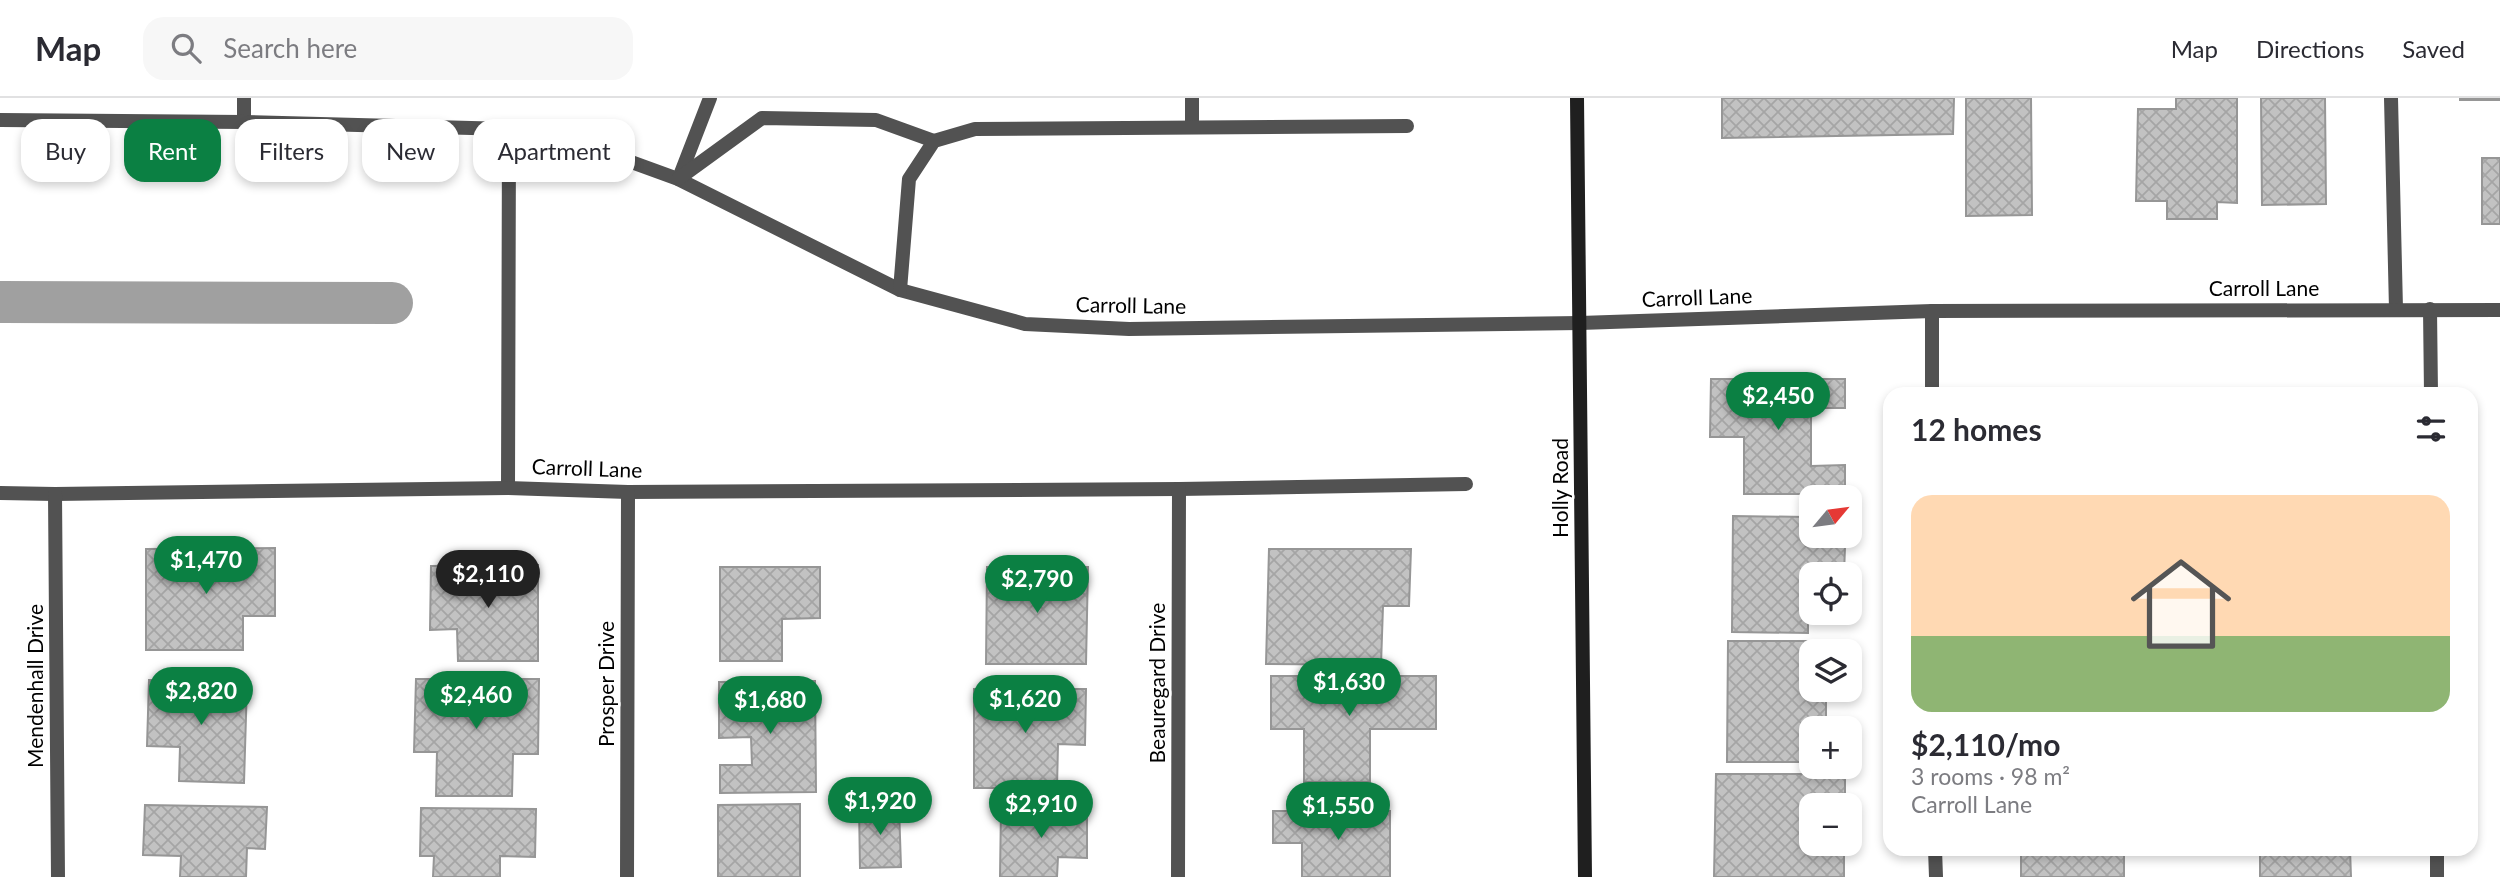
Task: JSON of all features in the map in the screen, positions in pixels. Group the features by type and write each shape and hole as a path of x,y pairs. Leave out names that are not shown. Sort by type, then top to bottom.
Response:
{"main road":[{"name":"Holly Road","path":"1577,98 1585,877"}],"street":[{"path":"244,98 244,119"},
{"path":"678,179 710,98"},
{"path":"1192,98 1192,127"},
{"path":"2391,98 2396,309"},
{"path":"678,179 762,118 876,120 934,141 975,129 1407,126"},
{"name":"Carroll Lane","path":"0,120 235,122"},
{"name":"Carroll Lane","path":"348,125 473,128"},
{"path":"900,290 909,178 934,141"},
{"name":"Carroll Lane","path":"635,163 678,179 900,290 1025,324 1116,328 1580,323 1932,312 2500,310"},
{"path":"508,488 509,182"},
{"path":"2430,309 2431,387"},
{"path":"1932,312 1932,387"},
{"name":"Carroll Lane","path":"0,493 508,488 628,492 1179,489 1466,484"},
{"name":"Beauregard Drive","path":"1178,877 1179,489"},
{"name":"Prosper Drive","path":"627,877 628,492"},
{"name":"Mendenhall Drive","path":"55,494 58,877"},
{"path":"1935,856 1936,877"},
{"path":"2437,856 2437,877"}],"building":[{"path":"1722,98 1954,98 1953,134 1722,138"},
{"path":"1966,98 2031,98 2032,215 1966,216"},
{"path":"2176,98 2237,98 2237,203 2217,202 2217,219 2167,219 2167,201 2136,201 2138,109 2176,109"},
{"path":"2261,98 2325,98 2326,204 2262,205"},
{"path":"2500,98 2500,100 2460,100"},
{"path":"2482,158 2500,158 2500,224 2482,224"},
{"path":"1711,379 1845,379 1845,408 1811,408 1811,466 1845,465 1845,485 1799,485 1799,494 1744,494 1744,437 1710,437"},
{"path":"1733,516 1799,517 1799,548 1845,548 1844,562 1799,562 1799,625 1808,625 1808,633 1732,632"},
{"path":"275,548 275,616 243,616 243,650 146,650 146,549"},
{"path":"1269,549 1411,549 1409,606 1383,606 1381,665 1266,664"},
{"path":"538,565 538,661 458,661 457,629 430,630 431,566"},
{"path":"720,567 820,567 820,618 782,619 782,661 720,661"},
{"path":"987,567 1088,567 1086,664 986,664"},
{"path":"1728,641 1799,641 1799,702 1826,702 1826,716 1799,716 1799,762 1727,762"},
{"path":"1271,676 1436,676 1436,729 1370,729 1370,782 1304,782 1304,729 1271,729"},
{"path":"416,679 539,679 538,754 513,754 512,796 436,796 437,752 414,752"},
{"path":"149,680 247,683 244,783 179,781 180,747 147,746"},
{"path":"815,681 816,792 720,793 720,765 752,765 751,737 719,738 719,682"},
{"path":"974,689 1086,689 1085,745 1058,744 1057,788 974,788"},
{"path":"1716,774 1799,774 1799,779 1845,779 1845,793 1799,793 1799,856 1844,856 1844,877 1714,877"},
{"path":"800,804 800,877 718,877 718,805"},
{"path":"145,805 267,807 265,849 247,848 246,877 180,877 181,856 143,855"},
{"path":"859,807 899,807 901,867 860,868"},
{"path":"421,808 536,809 535,857 500,856 500,877 433,877 434,856 420,856"},
{"path":"1001,808 1087,809 1087,858 1058,857 1057,877 1000,877"},
{"path":"1273,811 1390,811 1390,877 1302,877 1302,843 1273,843"},
{"path":"2021,856 2124,856 2124,877 2021,877"},
{"path":"2260,856 2350,856 2351,877 2260,877"}],"waterway":[{"path":"0,302 392,303"}]}
